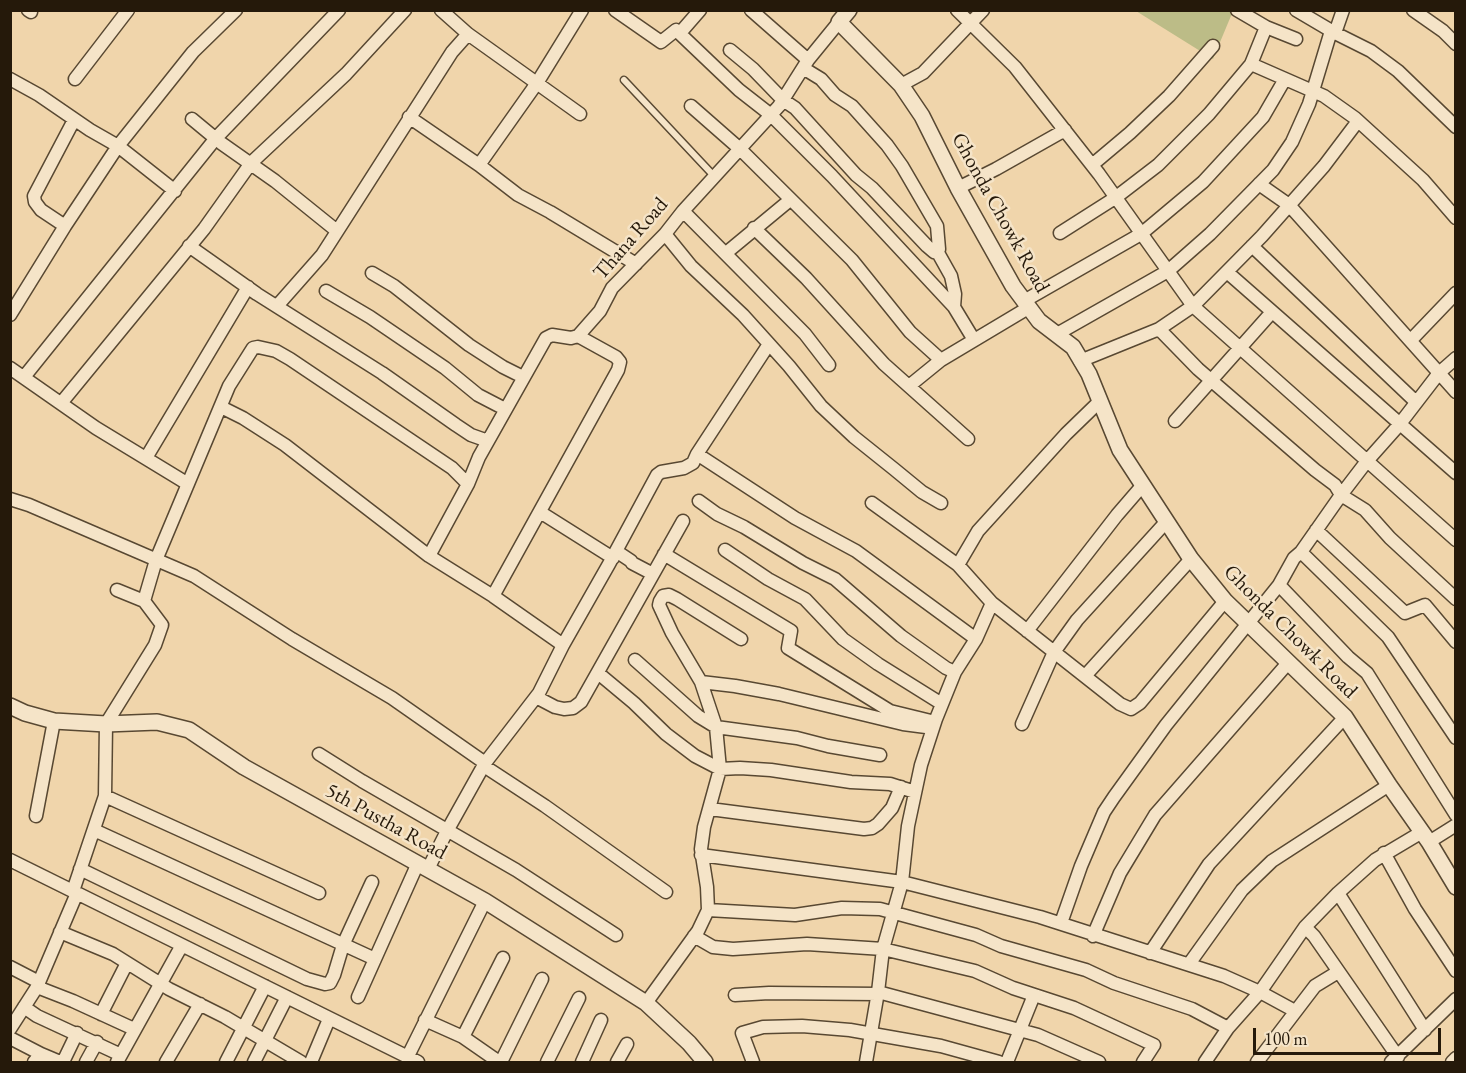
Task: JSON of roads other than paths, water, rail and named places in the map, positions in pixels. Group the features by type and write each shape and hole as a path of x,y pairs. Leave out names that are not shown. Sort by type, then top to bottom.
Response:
{"street":[{"path":"75,79 128,10"},
{"path":"10,315 118,146 193,52 236,10"},
{"path":"24,377 216,138 339,10"},
{"path":"62,402 204,229 251,163 346,74 405,10"},
{"path":"441,10 468,34 580,114"},
{"path":"479,165 537,83 582,10"},
{"path":"680,33 700,10"},
{"path":"751,10 835,94 852,106 887,145 937,226 940,245 937,251"},
{"path":"957,10 1015,67 1092,165 1193,306 1455,540"},
{"path":"901,85 923,73 983,10"},
{"path":"1237,10 1266,27 1296,39"},
{"path":"1296,10 1371,51 1398,71 1455,127"},
{"path":"1057,334 1168,271 1210,234 1273,170 1292,142 1343,10"},
{"path":"1413,10 1443,31 1455,44"},
{"path":"624,13 661,42 676,30 739,90 771,115 832,176 954,307 974,340"},
{"name":"Thana Road","path":"578,336 600,311 612,288 665,234 683,211 771,115 806,64 844,16"},
{"name":"Ghonda Chowk Road","path":"844,16 901,85 922,116 958,188 1026,304 1039,321 1073,347 1089,374 1120,450 1191,559 1225,601 1345,717 1425,837 1455,887"},
{"path":"1060,233 1115,198 1158,165 1209,114 1251,64 1266,27"},
{"path":"277,306 322,255 409,117 452,52 468,34"},
{"path":"1092,165 1169,96 1213,46"},
{"path":"730,50 753,69 783,100 795,108 856,175 872,188 931,250 937,251"},
{"path":"1251,64 1324,96 1358,121 1423,180 1455,218"},
{"path":"10,79 118,146 175,190"},
{"path":"909,386 941,360 1026,304 1141,234 1211,174 1263,117 1285,79"},
{"path":"691,106 740,149 852,260 910,332 941,360"},
{"path":"409,117 518,195 636,264"},
{"path":"192,119 337,231"},
{"path":"65,226 41,210 34,196 74,120"},
{"path":"1080,361 1160,329 1193,306 1252,246 1324,166 1358,121"},
{"path":"958,188 1065,130"},
{"path":"1259,184 1289,205 1455,392"},
{"path":"726,254 754,228 790,200"},
{"path":"683,211 805,334 829,365"},
{"path":"754,228 806,278 884,364 968,439"},
{"path":"665,234 691,266 743,315 821,406 854,437 922,492 941,503"},
{"path":"189,246 248,287 382,373 463,430 488,441"},
{"path":"1252,246 1416,402"},
{"path":"937,251 951,276 955,294 954,307"},
{"path":"1227,272 1455,473"},
{"path":"372,273 394,286 469,345 523,377"},
{"path":"146,458 248,287"},
{"path":"326,291 370,317 445,368 478,395 506,409"},
{"path":"1411,340 1455,293"},
{"path":"1175,421 1272,312"},
{"path":"1160,329 1213,381 1335,485 1341,495 1365,510 1390,538 1455,599"},
{"path":"429,556 468,484 488,441 523,377 549,336 578,336 616,357 620,362 618,370 493,596"},
{"path":"358,997 423,866 447,831 484,764 536,697 657,475 661,472 690,466 769,344"},
{"path":"144,601 172,518 229,386 253,348 276,351 452,468 468,484"},
{"path":"1061,923 1081,866 1104,812 1166,725 1279,585 1294,558 1301,552 1367,461 1439,373 1455,358"},
{"path":"10,368 62,402 96,428 188,484"},
{"path":"958,566 978,531 1100,400"},
{"path":"220,407 243,418 285,445 429,556 493,596 563,645"},
{"path":"697,454 795,518 856,551 976,639"},
{"path":"1027,631 1117,514 1142,486"},
{"path":"10,499 194,576 292,639 392,698 666,892"},
{"path":"699,501 717,514 835,579 885,624 955,672"},
{"path":"872,503 958,566 992,603 1120,704 1131,709 1225,601"},
{"path":"540,512 653,574"},
{"path":"536,697 564,709 573,708 582,702 684,521"},
{"path":"1022,724 1054,652 1077,620 1166,522"},
{"path":"1316,530 1405,613 1425,605 1455,640"},
{"path":"725,550 768,579 805,599 843,639 942,704"},
{"path":"1301,552 1388,637 1455,738"},
{"path":"664,554 791,631 788,648 890,711 934,725"},
{"path":"1085,676 1191,559"},
{"path":"1279,585 1348,657 1367,673 1455,815"},
{"path":"10,1029 38,985 75,892 80,869 105,796 106,723 154,645 162,625 144,601 117,590"},
{"path":"646,1003 694,936 708,910 707,887 701,855 704,827 720,769 716,727 701,682 672,633 659,605 663,596 669,595 677,599 741,639"},
{"path":"866,1062 883,949 902,882 908,826 915,792 934,725 955,672 976,639 992,603"},
{"path":"635,660 698,716 716,727 797,738 880,755"},
{"path":"1093,936 1120,873 1155,815 1287,663"},
{"path":"598,673 695,756 720,769 771,770 850,782 890,784 915,792"},
{"path":"701,682 779,694 903,724 934,725"},
{"name":"5th Pustha Road","path":"10,706 54,721 157,722 189,730 244,767 485,901 646,1003 689,1043 702,1061"},
{"path":"1150,953 1209,864 1345,717"},
{"path":"36,816 54,721"},
{"path":"319,754 516,870 616,935"},
{"path":"1189,964 1242,890 1272,861 1389,785"},
{"path":"710,809 864,829 878,824 892,808 901,787"},
{"path":"105,796 319,893"},
{"path":"1208,1061 1228,1028 1260,992 1305,927 1364,868 1384,853 1455,825"},
{"path":"94,830 375,959"},
{"path":"1384,853 1455,971"},
{"path":"701,855 902,882 1061,923 1093,936 1189,964 1260,992 1295,1011"},
{"path":"10,860 412,1060 425,1020 485,901"},
{"path":"80,869 318,983 330,983 343,945 372,882"},
{"path":"1338,893 1425,1030"},
{"path":"708,910 795,915 842,908 893,912 976,934 1000,946 1086,970 1114,983 1192,1009 1228,1028"},
{"path":"1305,927 1314,936 1394,1060 1455,999"},
{"path":"60,932 113,954 160,984 200,1004 301,1062"},
{"path":"694,936 713,947 733,949 807,944 883,949 975,971 1034,995 1074,1008 1154,1045 1143,1062"},
{"path":"24,1007 37,1016 96,1042 119,1059 182,945"},
{"path":"463,1037 502,958"},
{"path":"101,1014 127,963"},
{"path":"10,967 38,985 134,1029"},
{"path":"1257,1062 1315,986 1338,972"},
{"path":"425,1020 463,1037 500,1062 542,979"},
{"path":"226,1062 265,986"},
{"path":"735,995 878,993 1038,1035 1099,1062"},
{"path":"1007,1062 1034,995"},
{"path":"254,1062 287,998"},
{"path":"547,1062 579,998"},
{"path":"166,1062 200,1004"},
{"path":"311,1062 329,1019"},
{"path":"582,1062 602,1020"},
{"path":"753,1062 742,1033 763,1027 802,1026 871,1034 941,1046 969,1058 999,1062"},
{"path":"10,1038 38,1058 61,1062 77,1033"},
{"path":"86,1062 96,1042"},
{"path":"617,1062 627,1044"},
{"path":"1452,1062 1455,1058"}],"lane":[{"path":"624,80 715,177"}]}
